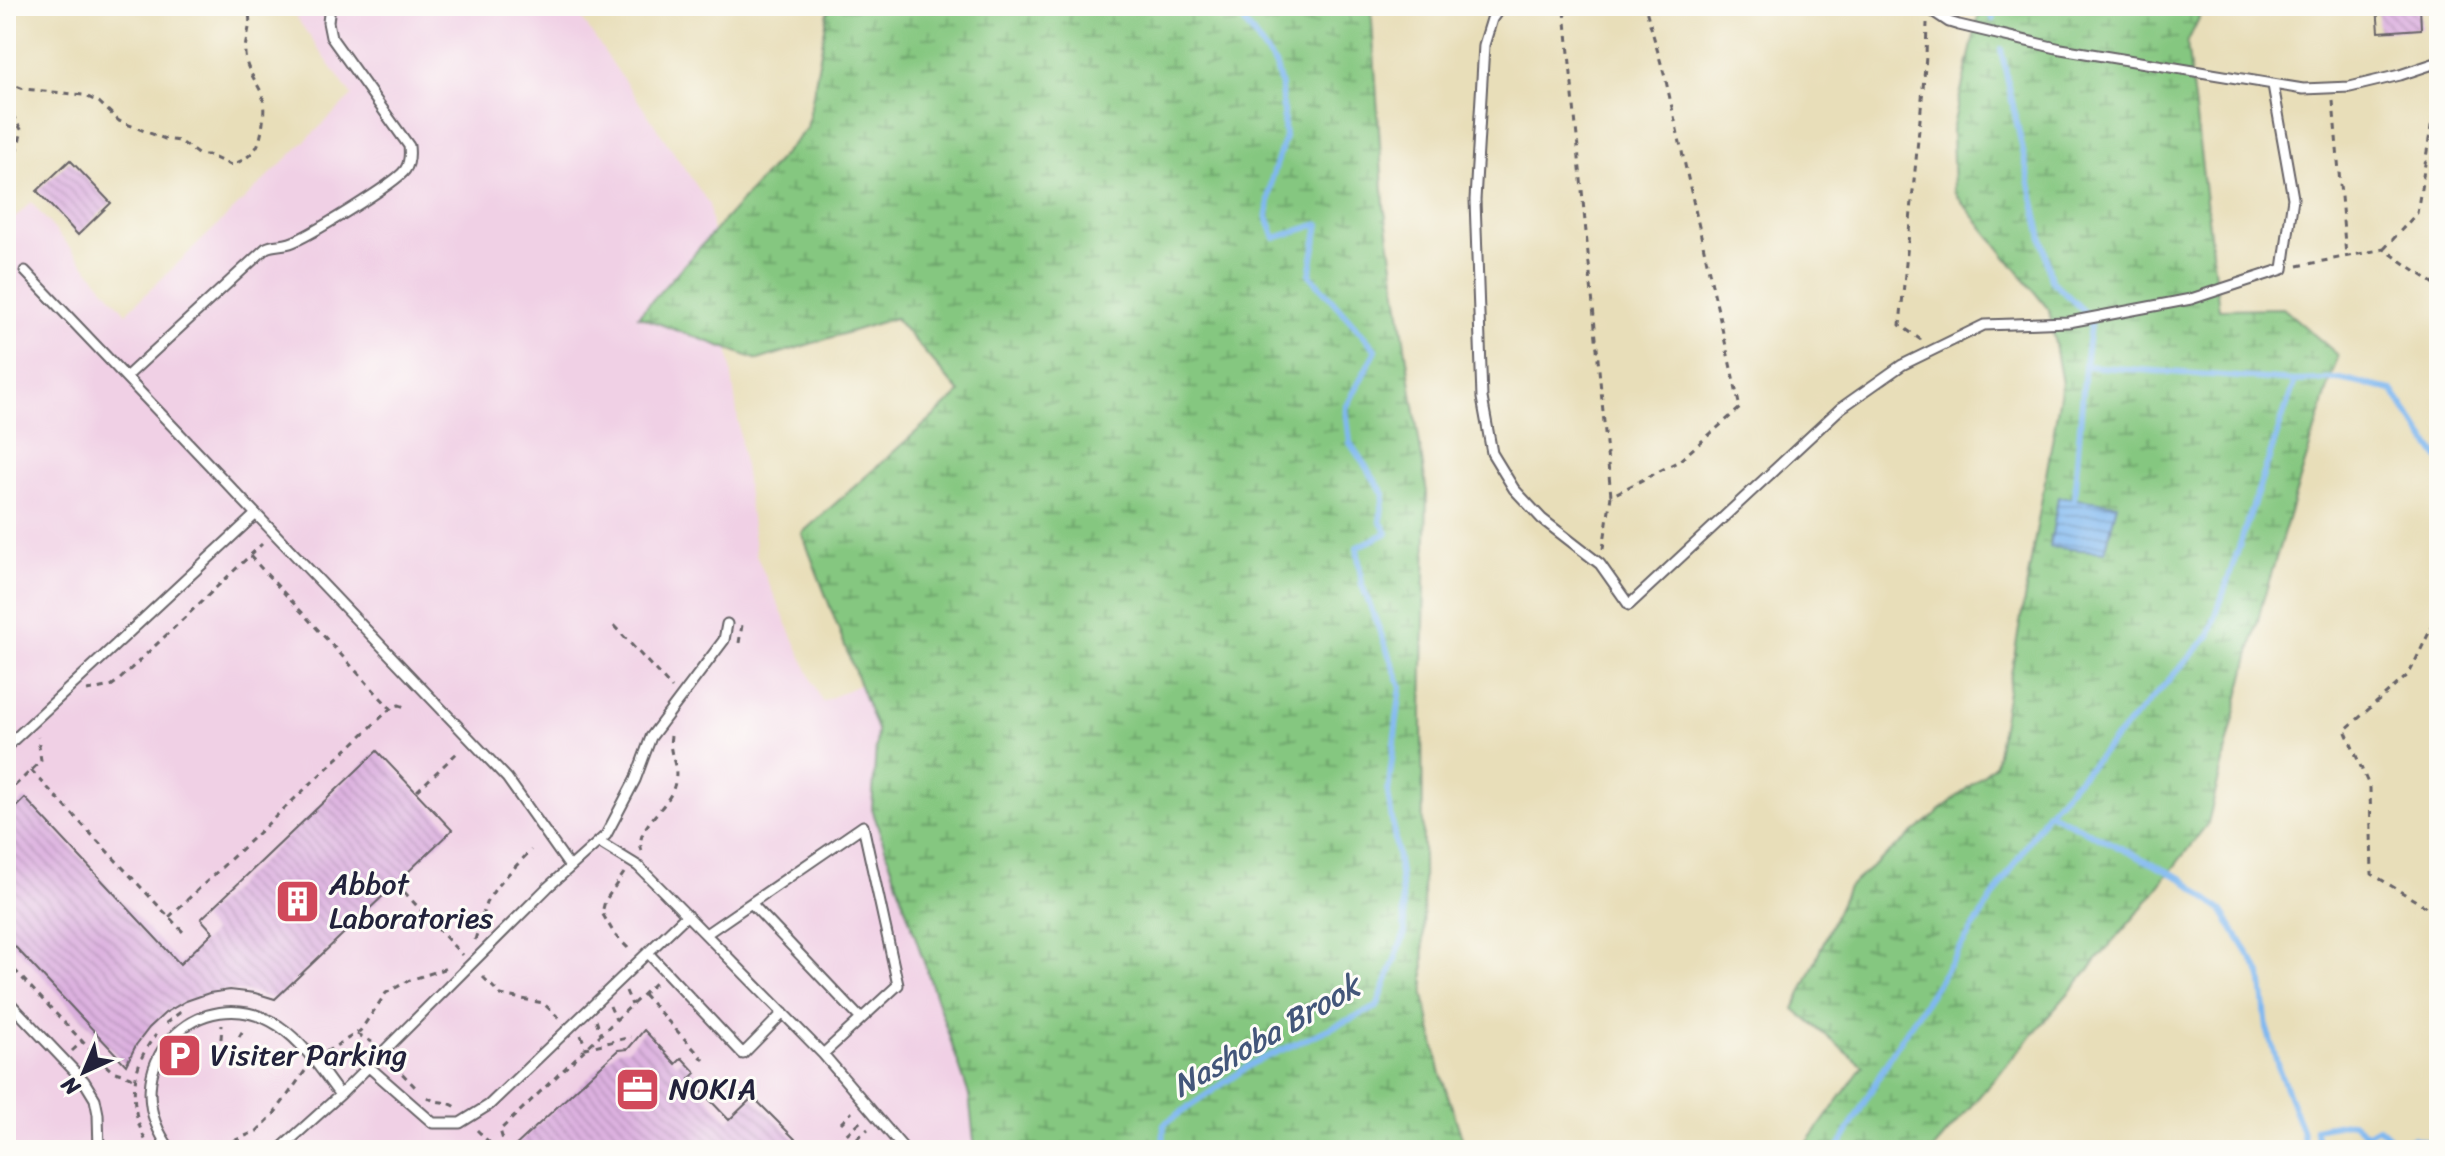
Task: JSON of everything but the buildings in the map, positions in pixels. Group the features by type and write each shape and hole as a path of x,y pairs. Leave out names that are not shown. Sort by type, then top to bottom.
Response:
{"lane":[{"path":"126,377 266,248 274,244 288,244 313,231 382,189 405,170 410,157 409,146 331,37 328,22 330,6"},
{"path":"1501,6 1492,19 1484,45 1475,200 1478,326 1484,412 1492,453 1514,489 1542,519 1600,564 1629,605 1841,408 1902,365 1984,325 2069,322 2191,299 2283,269 2293,198 2273,85"},
{"path":"1926,7 1959,25 2061,49 2303,89 2350,87 2439,62"},
{"path":"25,271 507,778 570,867"},
{"path":"6,747 256,514"},
{"path":"279,1150 340,1095 606,835 635,780 651,737 724,640 727,624"},
{"path":"706,934 863,826 898,985 823,1054"},
{"path":"599,842 638,866 706,934 823,1054 905,1150"},
{"path":"751,903 861,1019"},
{"path":"369,1067 433,1123 460,1123 489,1105 687,915"},
{"path":"648,953 743,1054 783,1013"},
{"path":"6,999 84,1081 95,1099 99,1150"},
{"path":"171,1150 158,1132 149,1108 148,1093 153,1068 171,1038 193,1022 212,1015 230,1012 249,1014 278,1026 304,1049 340,1095"}],"path":[{"path":"6,82 24,89 83,95 99,102 119,121 165,139 180,141 199,155 208,155 231,165 242,161 257,148 265,112 262,95 245,55 251,17 245,6"},
{"path":"1594,6 1565,8 1611,496 1600,564"},
{"path":"1611,496 1679,461 1740,408 1666,81 1645,6"},
{"path":"1926,7 1926,57 1900,325 1933,350"},
{"path":"2283,269 2384,249 2417,213 2439,78"},
{"path":"2331,88 2346,256"},
{"path":"6,104 22,131 14,171 6,179"},
{"path":"2384,249 2439,287"},
{"path":"83,693 111,686 118,681 262,544"},
{"path":"250,556 391,709"},
{"path":"2439,612 2409,674 2345,730 2370,788 2372,874 2439,915"},
{"path":"731,653 739,642 742,625"},
{"path":"614,626 675,690"},
{"path":"169,917 391,709 399,705 408,708"},
{"path":"644,855 639,843 640,835 665,806 677,777 676,762 669,746 670,737 676,729"},
{"path":"6,794 41,761 39,735"},
{"path":"417,791 459,751"},
{"path":"31,770 183,932"},
{"path":"472,945 486,903 497,886 531,850"},
{"path":"624,873 605,901 602,913 615,935 631,951"},
{"path":"396,883 462,955"},
{"path":"6,961 112,1071 134,1078"},
{"path":"321,1055 356,1034 386,993 410,980 452,965"},
{"path":"483,977 501,995 543,1003 560,1019"},
{"path":"506,1150 500,1130 658,980"},
{"path":"625,987 632,1005"},
{"path":"643,994 704,1060"},
{"path":"39,1009 46,1003"},
{"path":"609,1003 616,1020"},
{"path":"163,1026 188,1008"},
{"path":"52,1022 58,1016"},
{"path":"595,1017 601,1034"},
{"path":"221,1039 223,1021"},
{"path":"239,1037 246,1023"},
{"path":"64,1035 70,1028"},
{"path":"579,1031 586,1048"},
{"path":"151,1150 137,1119 134,1078 145,1049 158,1032"},
{"path":"356,1034 375,1044"},
{"path":"586,1048 631,1037"},
{"path":"69,1054 83,1041"},
{"path":"89,1062 95,1055"},
{"path":"394,1065 424,1095 433,1101 450,1102 459,1109"},
{"path":"212,1150 257,1131 274,1114 307,1068"},
{"path":"841,1123 852,1112"},
{"path":"829,1150 861,1121"},
{"path":"476,1128 497,1150"},
{"path":"857,1138 868,1129"}],"shaded area":[{"path":"288,6 573,6 709,204 756,555 822,702 899,666 1115,1150 6,1150 6,227 31,202 126,313 352,96"}],"green space":[{"path":"829,6 1371,6 1384,205 1427,493 1422,714 1424,995 1440,1071 1466,1150 975,1150 969,1095 872,809 877,730 802,533 960,393 895,318 758,360 638,316 807,128"},
{"path":"1981,6 2205,6 2187,43 2219,309 2283,308 2338,355 2262,604 2208,823 2142,908 1933,1150 1802,1150 1863,1066 1794,1009 1848,887 1995,765 2062,384 2049,310 1954,192 1952,130"}],"water":[{"path":"2058,497 2117,504 2105,552 2050,547"}],"waterway":[{"name":"Nashoba Brook","path":"1163,1150 1164,1124 1253,1063 1377,1007 1405,933 1388,793 1401,686 1362,585 1357,547 1387,533 1380,521 1384,494 1350,443 1346,408 1376,350 1310,275 1319,224 1275,238 1267,216 1272,178 1285,137 1281,87 1276,66 1245,23 1246,6"},
{"path":"1990,6 1993,19"},
{"path":"1837,1150 1893,1052 2048,812 2209,636 2295,381 2085,366 2091,318 2051,280 2001,50"},
{"path":"2074,499 2085,366"},
{"path":"2295,381 2340,379 2392,390 2439,459"},
{"path":"2048,812 2183,879 2222,911 2261,974 2267,1028 2302,1130 2305,1149 2308,1150"},
{"path":"2321,1150 2315,1129 2352,1122 2366,1134 2378,1127 2397,1144 2413,1138 2430,1143 2439,1135"}],"place":[{"name":"Abbot Laboratories","path":"298,901"},
{"name":"Visiter Parking","path":"179,1055"},
{"name":"NOKIA","path":"638,1089"}]}
